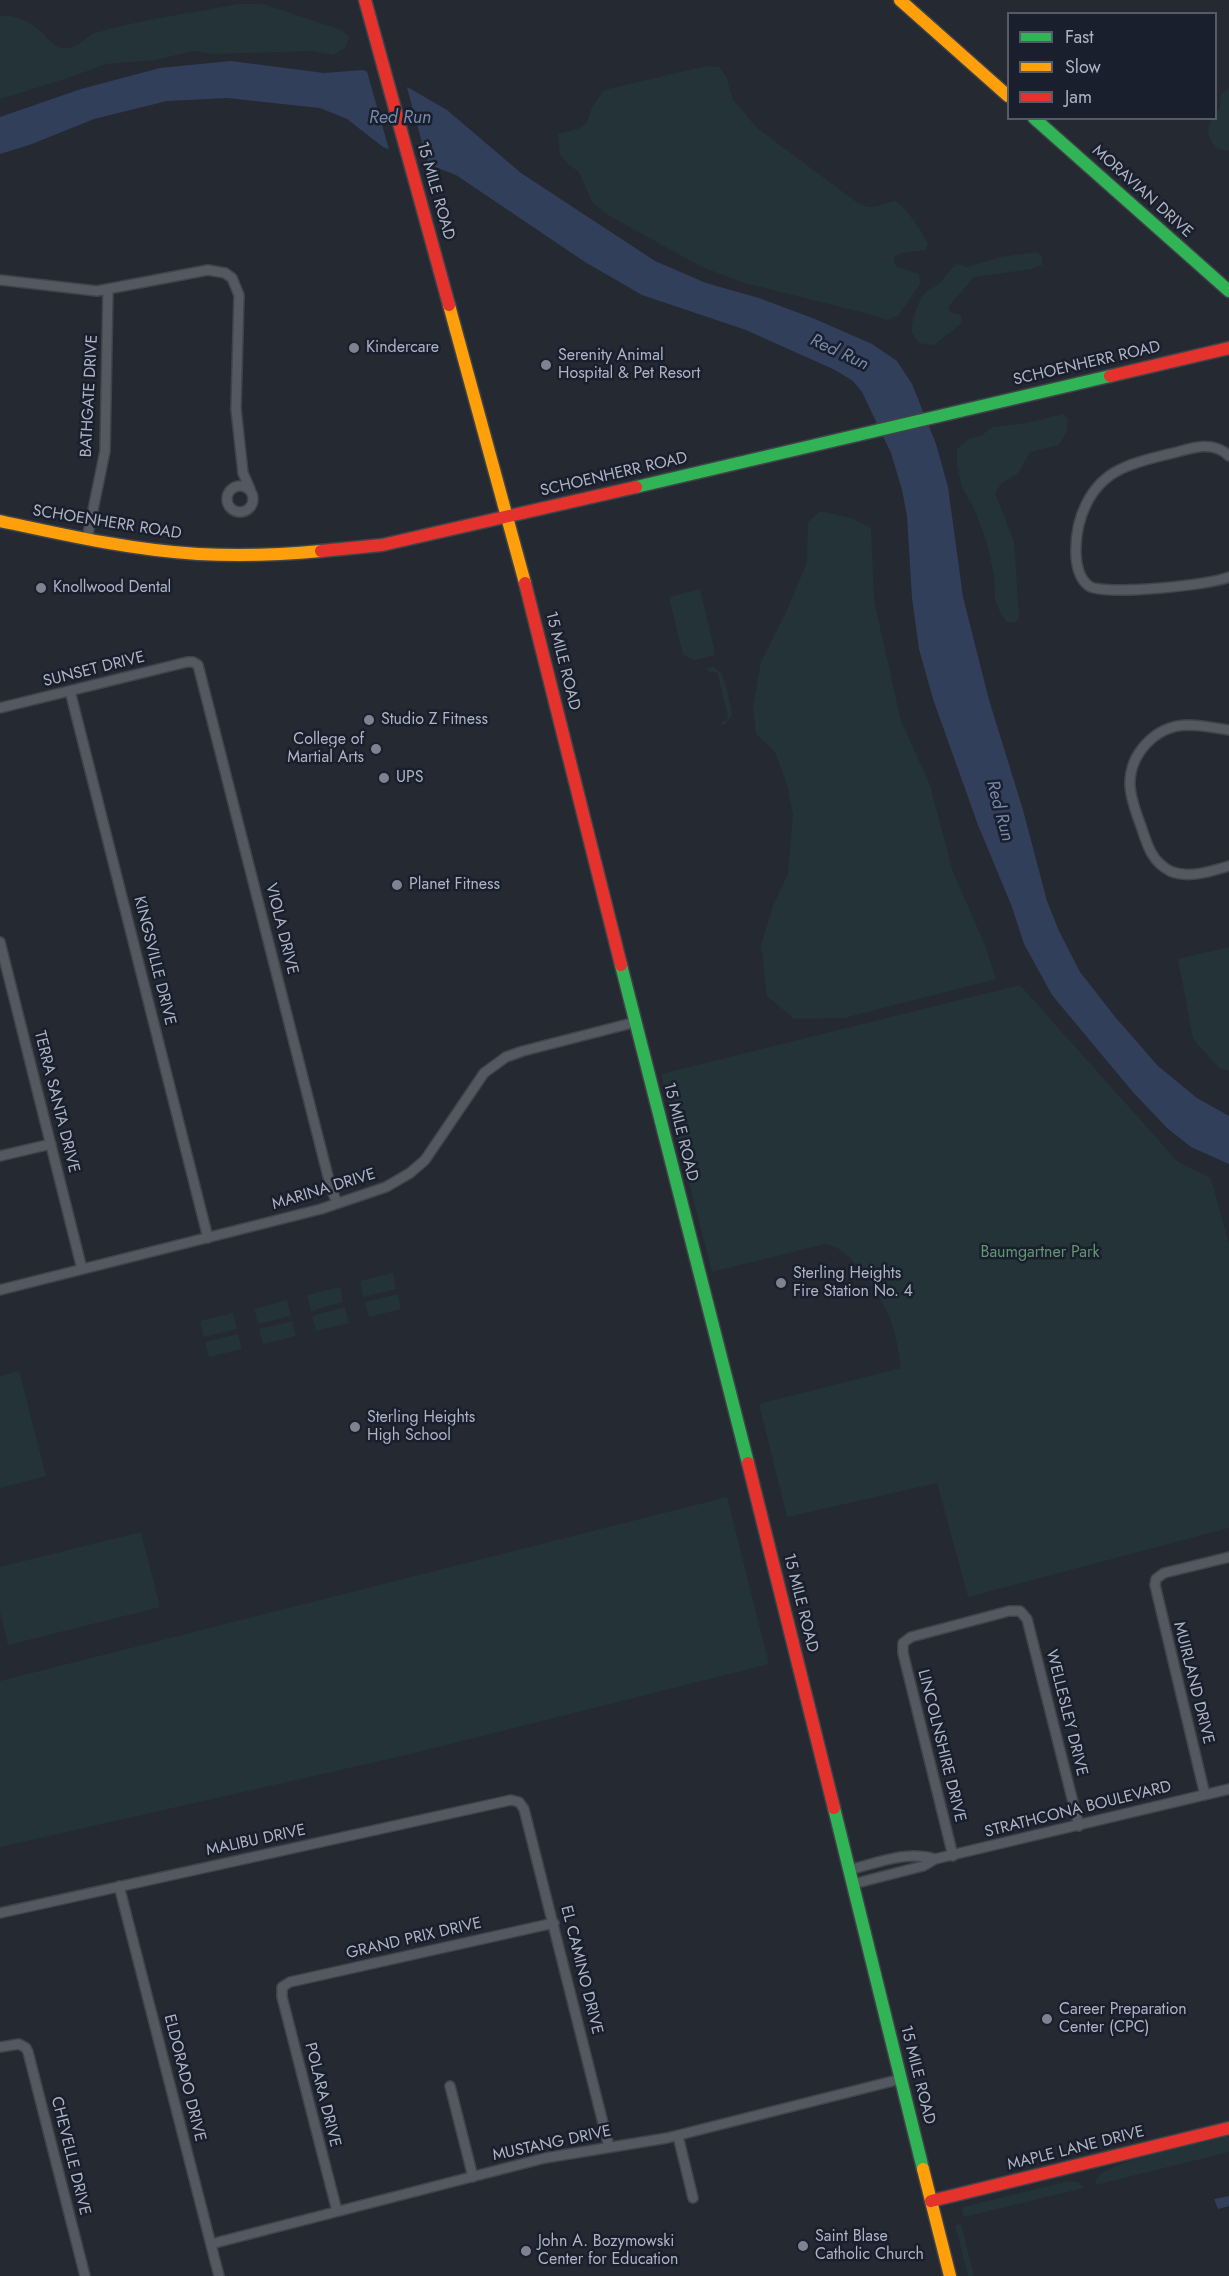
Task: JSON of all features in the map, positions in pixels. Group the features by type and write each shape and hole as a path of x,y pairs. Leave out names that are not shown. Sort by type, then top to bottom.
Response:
{"main road":[{"name":"15 MILE ROAD","path":"365,0 508,517 950,2276"},
{"path":"900,0 1007,95"},
{"name":"MORAVIAN DRIVE","path":"1036,120 1229,291"},
{"name":"SCHOENHERR ROAD","path":"0,521 137,548 197,554 303,554 382,545 1229,348"},
{"name":"MAPLE LANE DRIVE","path":"932,2201 1229,2128"}],"street":[{"path":"0,280 96,291 208,270 225,273 232,278 239,295 236,409 243,473 254,502 249,510 240,513 231,509 227,502 228,493 243,473"},
{"name":"BATHGATE DRIVE","path":"87,539 105,451 108,290"},
{"path":"1229,456 1216,448 1200,446 1149,459 1119,470 1097,487 1084,507 1078,524 1076,549 1078,570 1082,577 1090,587 1105,591 1187,584 1229,577"},
{"path":"234,487 242,486 250,489"},
{"name":"SUNSET DRIVE","path":"0,708 187,662 196,663"},
{"name":"VIOLA DRIVE","path":"196,663 200,668 204,683 328,1176 337,1203"},
{"name":"KINGSVILLE DRIVE","path":"70,691 208,1238"},
{"path":"1229,730 1188,725 1163,731 1143,747 1131,771 1130,784 1140,824 1149,851 1155,860 1170,871 1179,874 1197,874 1229,866"},
{"name":"TERRA SANTA DRIVE","path":"0,942 82,1269"},
{"name":"MARINA DRIVE","path":"0,1290 321,1209 386,1187 410,1173 425,1160 441,1139 474,1084 484,1072 506,1057 636,1022"},
{"path":"0,1156 51,1144"},
{"name":"MUIRLAND DRIVE","path":"1205,1795 1155,1592 1156,1579 1164,1573 1229,1557"},
{"name":"LINCOLNSHIRE DRIVE","path":"953,1856 903,1653 903,1643 911,1637 1009,1611 1020,1611"},
{"name":"WELLESLEY DRIVE","path":"1020,1611 1027,1619 1079,1826"},
{"name":"STRATHCONA BOULEVARD","path":"853,1884 922,1866 934,1859 1229,1789"},
{"name":"MALIBU DRIVE","path":"0,1913 511,1800 519,1802"},
{"name":"EL CAMINO DRIVE","path":"519,1802 524,1809 554,1923 609,2147"},
{"name":"STRATHCONA BOULEVARD","path":"849,1870 895,1858 921,1855 934,1859"},
{"path":"895,1858 898,1873"},
{"name":"ELDORADO DRIVE","path":"119,1886 219,2276"},
{"name":"GRAND PRIX DRIVE","path":"282,1987 290,1982 554,1923"},
{"name":"POLARA DRIVE","path":"282,1987 282,1996 337,2211"},
{"name":"CHEVELLE DRIVE","path":"0,2047 14,2043 22,2045 28,2052 85,2276"},
{"name":"MUSTANG DRIVE","path":"211,2244 545,2158 678,2136 901,2079"},
{"path":"450,2086 473,2177"},
{"path":"678,2136 693,2198"}],"green space":[{"path":"237,4 263,4 341,30 349,36 346,47 333,55 313,51 212,54 193,51 155,60 106,64 0,99 0,16 22,19 38,29 56,46 68,48 93,34 109,29"},
{"path":"706,66 719,67 726,76 733,100 757,128 855,201 870,207 895,201 918,226 928,244 926,250 894,256 894,263 898,267 919,274 920,284 898,316 887,320 741,282 700,266 608,215 592,202 579,172 560,155 558,134 578,129 587,123 592,107 604,90"},
{"path":"1229,88 1229,151 1215,148 1208,134 1211,120 1217,120 1221,94"},
{"path":"1037,252 1042,257 1042,265 1032,269 974,277 948,307 951,313 961,315 962,323 934,345 918,343 911,330 920,301 925,293 941,282 957,264 967,267 1000,257"},
{"path":"1063,414 1068,419 1066,433 1059,445 1030,452 1018,473 1001,484 995,493 1014,542 1019,618 1015,623 1007,622 995,600 994,576 987,543 974,508 962,488 957,465 957,449 969,439 982,435 993,427 1027,423"},
{"path":"820,511 851,518 871,528 874,600 901,721 930,785 953,872 985,945 996,979 844,1018 794,1019 767,996 761,945 773,906 788,873 793,814 787,785 775,752 756,734 753,706 761,662 787,610 807,562 808,522"},
{"path":"700,589 715,652 713,656 694,660 683,655 669,597"},
{"path":"713,667 718,670 724,680 732,713 731,717 722,725 721,722 727,720 728,717 717,672 709,672 707,668"},
{"path":"1229,947 1229,1071 1219,1068 1193,1039 1178,959"},
{"name":"Baumgartner Park","path":"1020,985 1178,1162 1211,1178 1229,1244 1229,1528 968,1597 937,1483 787,1517 759,1404 901,1368 893,1326 877,1294 853,1261 844,1253 825,1244 712,1272 661,1074"},
{"path":"393,1273 396,1289 363,1297 360,1281"},
{"path":"340,1287 343,1302 311,1311 307,1295"},
{"path":"398,1294 401,1309 369,1317 365,1302"},
{"path":"287,1300 291,1316 258,1324 254,1309"},
{"path":"345,1307 349,1323 316,1331 312,1316"},
{"path":"233,1313 237,1329 204,1337 200,1321"},
{"path":"292,1321 296,1336 263,1344 259,1329"},
{"path":"238,1334 242,1349 209,1357 205,1342"},
{"path":"19,1371 46,1476 0,1488 0,1376"},
{"path":"727,1497 769,1664 402,1756 0,1847 0,1681"},
{"path":"141,1532 160,1607 8,1645 0,1612 0,1567"},
{"path":"1229,2136 1229,2152 1095,2185 1100,2174 1130,2161"},
{"path":"1069,2181 1078,2182 1084,2188 964,2217 962,2208 967,2206"},
{"path":"961,2224 974,2276 968,2276 955,2225"}],"water":[{"name":"Red Run","path":"231,61 324,73 363,70 409,88 447,110 521,173 655,261 706,283 759,298 815,319 872,344 897,361 912,384 936,444 948,487 963,597 989,700 1023,810 1047,901 1059,931 1080,972 1158,1066 1197,1098 1229,1116 1229,1164 1191,1147 1167,1128 1132,1091 1052,995 1024,944 933,699 919,649 912,598 907,516 902,490 891,453 862,392 853,381 835,370 746,330 642,295 585,262 456,175 383,147 347,119 320,108 227,98 167,101 94,119 0,154 0,117 81,89 160,68"},
{"path":"1229,2196 1229,2206 1218,2209 1214,2199"}],"pier":[{"path":"366,68 406,84 429,168 390,153"}],"traffic: fast":[{"path":"1036,120 1229,291"},
{"path":"636,487 1110,376"},
{"path":"621,965 748,1463"},
{"path":"834,1808 923,2169"}],"traffic: slow":[{"path":"900,0 1007,95"},
{"path":"449,305 525,583"},
{"path":"0,521 98,541 173,552 244,555 321,551"},
{"path":"923,2169 950,2276"}],"traffic: jam":[{"path":"365,0 449,305"},
{"path":"1110,376 1229,348"},
{"path":"321,551 382,545 636,487"},
{"path":"525,583 621,965"},
{"path":"748,1463 834,1808"},
{"path":"931,2201 1229,2128"}],"place":[{"name":"Kindercare","path":"354,348"},
{"name":"Serenity Animal Hospital & Pet Resort","path":"546,365"},
{"name":"Knollwood Dental","path":"41,588"},
{"name":"Studio Z Fitness","path":"369,720"},
{"name":"College of Martial Arts","path":"376,749"},
{"name":"UPS","path":"384,778"},
{"name":"Planet Fitness","path":"397,885"},
{"name":"Sterling Heights Fire Station No. 4","path":"781,1283"},
{"name":"Sterling Heights High School","path":"355,1427"},
{"name":"Career Preparation Center (CPC)","path":"1047,2019"},
{"name":"Saint Blase Catholic Church","path":"803,2246"},
{"name":"John A. Bozymowski Center for Education","path":"526,2251"}]}
